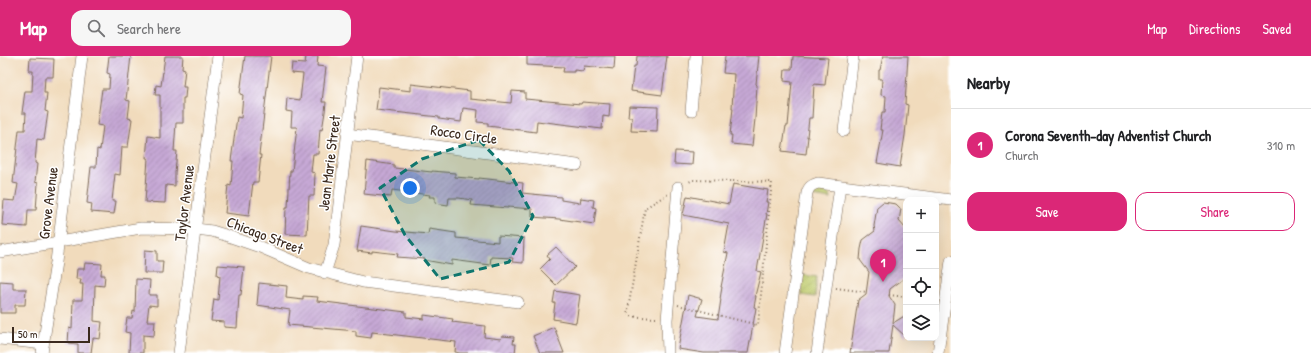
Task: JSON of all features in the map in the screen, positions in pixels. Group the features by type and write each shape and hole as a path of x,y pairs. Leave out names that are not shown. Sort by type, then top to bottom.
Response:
{"street":[{"name":"Grove Avenue","path":"43,348 82,56"},
{"name":"Taylor Avenue","path":"179,353 218,56"},
{"name":"Jean Marie Street","path":"325,273 334,245 357,56"},
{"path":"691,111 696,56"},
{"path":"844,131 853,56"},
{"name":"Rocco Circle","path":"347,134 577,165"},
{"path":"785,353 807,193 811,185 818,183 951,200"},
{"path":"817,353 840,186"},
{"path":"668,353 667,320 678,187"},
{"name":"Chicago Street","path":"0,252 141,228 196,229 218,233 260,247 309,268 363,282 518,302"},
{"path":"938,353 951,261"},
{"path":"0,339 43,348"}],"path":[{"path":"667,320 626,316 645,208 678,187 693,180 772,182 758,325 669,302"},
{"path":"826,286 867,292"},
{"path":"889,295 903,297"}],"highlighted area":[{"path":"479,140 509,171 533,216 509,262 440,279 405,235 380,188 422,159"}],"green space":[{"path":"819,191 827,192 831,199 813,196 814,193"},
{"path":"803,275 817,277 815,297 801,295"}],"building":[{"path":"109,56 131,56 126,100 130,101 128,118 132,119 128,147 122,147 120,175 115,174 112,201 116,201 114,214 91,212 92,204 87,203 91,167 96,167 97,149 100,150 103,126 97,125 102,89 109,89 110,74 107,73"},
{"path":"165,56 183,56 182,68 185,69 183,87 186,87 185,98 183,98 183,123 176,123 174,151 177,151 175,186 166,185 165,203 145,202 148,136 160,138 160,95 155,95 156,85 161,86"},
{"path":"245,56 271,56 259,155 261,155 258,182 253,182 249,216 225,213 228,185 231,186 233,161 231,161 237,117 241,118 243,95 240,94"},
{"path":"306,56 318,56 317,66 326,67 322,102 326,102 325,112 322,130 320,129 318,154 313,154 311,172 315,173 314,196 309,196 307,235 285,234 290,171 292,171 297,127 291,127 292,112 286,111 287,98 300,100 303,74 291,73 292,63 305,64"},
{"path":"527,56 615,56 614,69 584,66 583,71 574,70 574,72 563,72 564,67 527,65"},
{"path":"637,56 667,56 662,95 631,91 634,66 636,66"},
{"path":"725,56 759,56 752,146 731,144 732,135 730,135 733,108 734,74 723,73"},
{"path":"793,56 828,58 825,85 814,84 812,118 809,118 806,154 782,151 786,126 788,126 792,82 784,81 785,69 792,69"},
{"path":"883,56 908,56 905,104 908,105 900,167 877,163 883,130 880,130 882,112 885,112 886,96 881,95 882,79 879,79 879,70"},
{"path":"30,58 54,59 53,77 45,77 44,93 47,93 45,111 48,112 44,140 37,139 35,163 37,164 35,182 38,183 36,210 28,210 27,227 2,225 4,200 15,201 18,184 13,183 19,130 25,130 26,113 22,113 25,91 32,91 33,71 29,71"},
{"path":"411,84 470,91 470,99 511,103 512,91 525,92 525,99 581,104 582,102 610,104 609,117 603,116 602,129 537,121 536,132 488,126 488,123 477,122 478,110 463,108 461,122 439,119 439,117 376,110 379,87 411,91"},
{"path":"629,106 658,107 657,132 631,131 632,117 628,117"},
{"path":"675,151 693,152 692,165 674,164"},
{"path":"367,161 394,165 394,168 455,173 455,177 523,183 522,193 561,197 561,200 580,203 581,198 594,200 593,207 596,208 594,224 532,217 532,209 471,205 472,200 459,198 449,198 448,205 435,203 435,197 429,197 430,195 392,190 391,197 364,194"},
{"path":"733,184 768,190 766,202 768,202 767,214 757,271 761,272 755,296 754,307 756,308 748,353 704,353 678,349 688,295 702,299 697,316 718,319 721,287 728,253 724,252 729,224 683,215 687,196 729,204"},
{"path":"883,202 896,204 901,209 899,221 903,226 903,279 890,289 889,296 895,305 893,323 903,317 903,334 893,325 889,353 850,353 858,300 866,294 869,272 860,260 861,249 863,240 875,231 874,226 877,207"},
{"path":"361,226 428,234 429,229 456,233 456,238 498,242 498,236 524,238 523,263 512,262 513,258 491,257 490,265 452,260 452,265 424,260 425,259 397,257 398,254 357,251"},
{"path":"556,247 575,267 556,285 540,269 550,259 547,255"},
{"path":"145,250 157,251 157,261 163,261 162,273 144,273"},
{"path":"85,263 102,264 101,275 105,275 104,286 95,285 94,321 102,322 100,339 93,338 91,353 78,353 78,344 68,343 69,328 72,329 73,300 82,300 83,284 80,284 81,279 76,279 77,269 84,269"},
{"path":"218,265 244,267 241,295 239,295 237,328 224,327 224,322 211,321 214,299 218,300 220,276 217,275"},
{"path":"136,279 150,280 149,295 157,295 157,306 149,305 147,321 155,321 154,336 143,335 143,353 129,353 130,333 125,332 127,318 132,318 133,311 135,312"},
{"path":"0,281 13,282 13,289 26,289 25,305 15,305 15,313 0,313"},
{"path":"259,283 287,286 286,298 303,300 303,296 318,297 317,301 406,312 406,317 424,319 424,315 453,319 452,322 485,326 484,337 501,339 502,336 514,337 513,344 516,344 515,353 460,353 455,352 456,342 372,332 371,338 356,336 356,331 288,325 290,310 257,305"},
{"path":"555,291 580,295 576,323 553,319"},
{"path":"554,327 564,353 540,353 533,336"}],"place":[{"name":"Corona Seventh-day Adventist Church","path":"883,282"}]}
